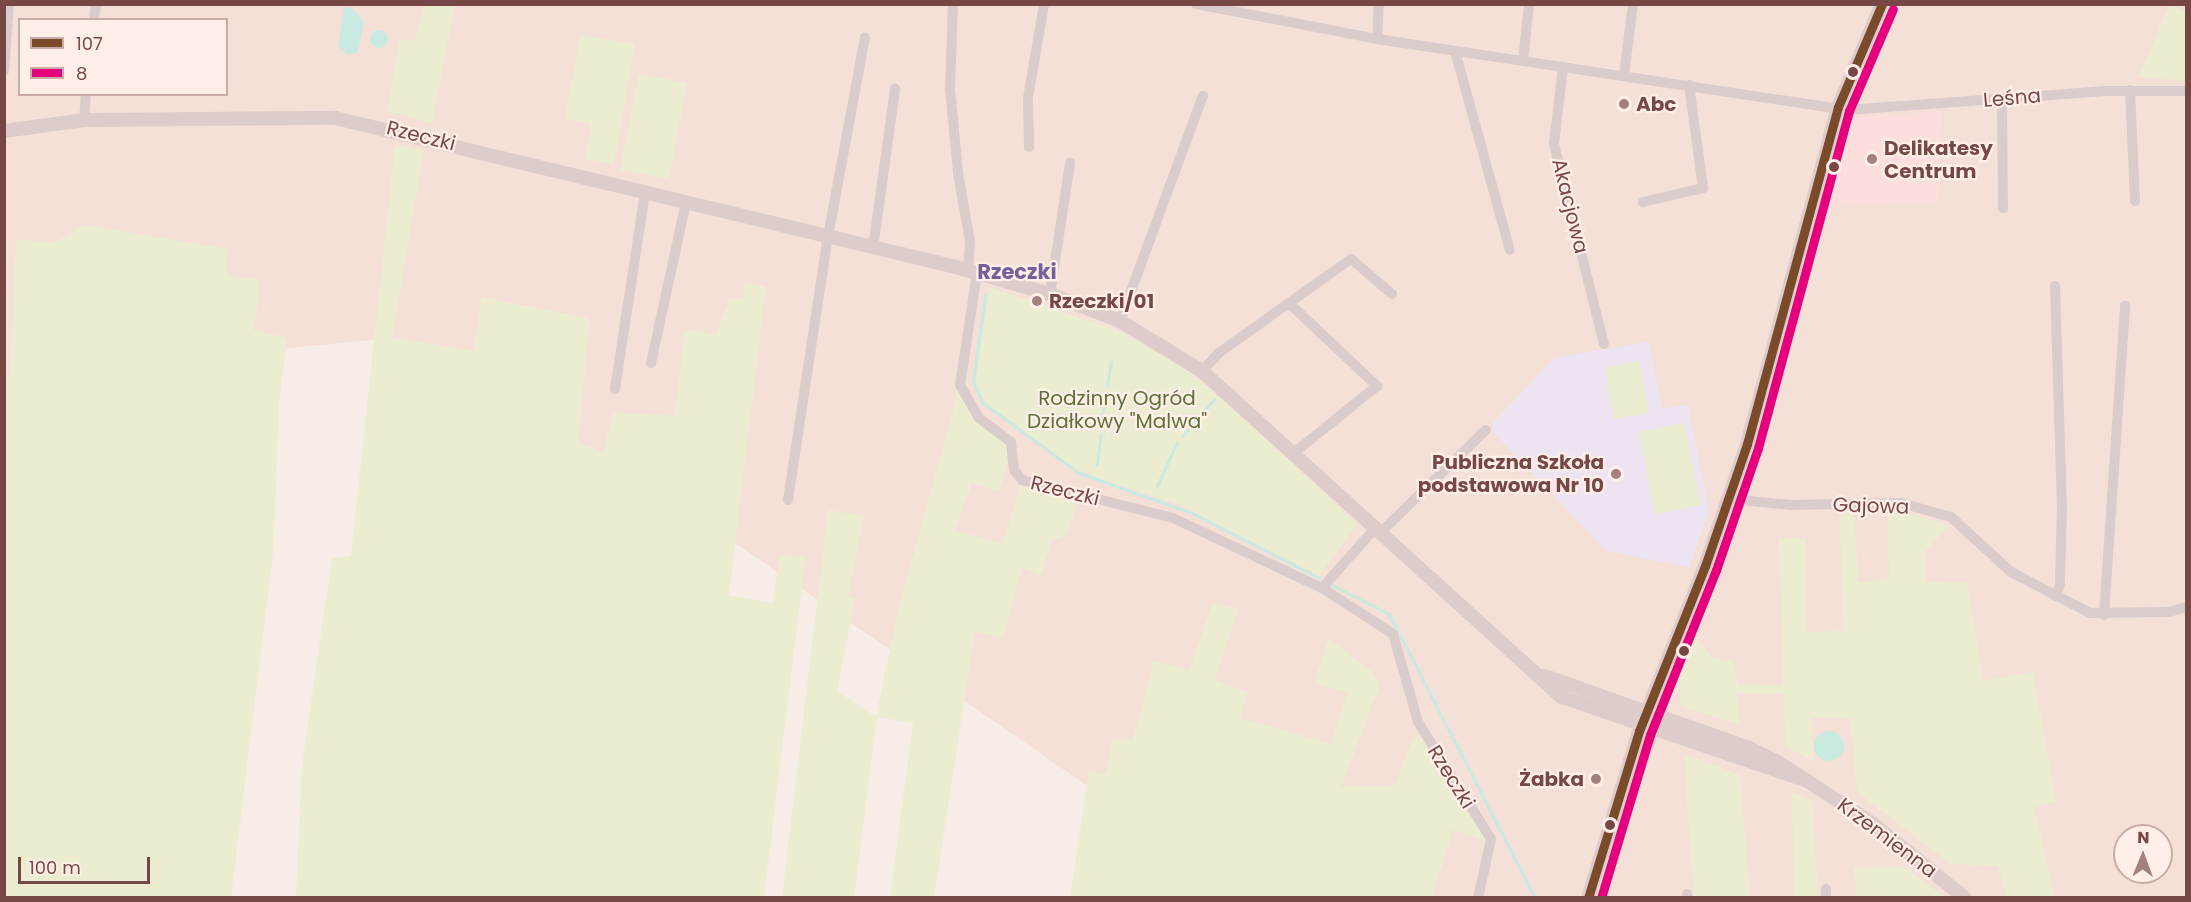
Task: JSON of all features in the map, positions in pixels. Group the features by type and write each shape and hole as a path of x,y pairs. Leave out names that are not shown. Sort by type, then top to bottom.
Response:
{"main road":[{"path":"1588,897 1729,499 1765,386 1838,108 1882,4"},
{"name":"Rzeczki","path":"4,131 84,120 335,118 973,272 1050,294 1120,321 1202,371 1379,528 1562,697 1646,728"},
{"name":"Rzeczki","path":"1535,671 1652,714"},
{"name":"Krzemienna","path":"1652,714 1749,748 1807,781 1872,823 1965,897"},
{"path":"1596,897 1646,728"},
{"name":"Krzemienna","path":"1646,728 1807,781"}],"street":[{"path":"4,71 9,4"},
{"name":"Rzeczki","path":"953,4 950,88 958,173 973,272 960,385 979,418 1011,442 1014,470 1022,480 1173,518 1322,588 1388,628 1398,641 1405,685 1418,722 1491,839 1478,897"},
{"path":"1029,147 1028,98 1044,4"},
{"path":"1196,4 1377,39 1838,108"},
{"path":"1377,39 1379,4"},
{"path":"1523,61 1528,4"},
{"path":"1624,75 1633,4"},
{"path":"788,500 829,237 865,37"},
{"path":"1455,51 1510,250"},
{"name":"Akacjowa","path":"1563,67 1554,144 1604,344"},
{"path":"1643,202 1703,188 1689,85"},
{"path":"873,248 895,89"},
{"path":"2130,90 2135,201"},
{"name":"Leśna","path":"1838,108 1868,110 2130,90 2187,91"},
{"path":"84,120 86,96"},
{"path":"1120,321 1203,96"},
{"path":"2002,99 2003,208"},
{"path":"1050,294 1070,163"},
{"path":"615,389 645,193"},
{"path":"651,363 686,203"},
{"path":"1202,371 1220,352 1351,259 1392,294"},
{"path":"2055,286 2062,506 2060,584 2056,596"},
{"path":"1290,304 1377,386 1294,453"},
{"path":"2104,615 2124,306"},
{"path":"1322,588 1379,528 1486,430"},
{"name":"Gajowa","path":"1729,499 1791,505 1885,502 1942,513 1973,533 2011,572 2090,613 2104,615 2169,612 2187,607"}],"shaded area":[{"path":"4,5 2186,5 2186,897 1406,897 1092,789 603,452 578,443 589,319 482,297 474,351 392,338 5,376"},
{"path":"1942,111 1938,202 1824,207 1848,118"},
{"name":"Publiczna Szkoła podstawowa Nr 10","path":"1649,342 1662,409 1688,405 1709,511 1689,567 1606,551 1492,431 1493,423 1554,358"}],"green space":[{"path":"424,5 455,5 432,123 387,111 399,39 415,41"},
{"path":"2169,5 2186,12 2186,81 2139,77"},
{"path":"580,35 635,44 614,164 585,159 591,124 565,119"},
{"path":"639,74 687,83 669,179 620,170"},
{"path":"395,145 424,150 392,338 474,351 481,297 589,319 578,443 603,452 614,412 674,416 685,330 716,334 730,298 743,298 744,283 766,286 729,595 773,603 780,555 804,557 805,561 764,897 296,897 302,767 332,558 351,556"},
{"path":"85,225 228,249 226,275 260,279 254,330 287,338 279,402 273,553 231,897 5,897 4,376 10,376 16,240 56,242"},
{"name":"Rodzinny Ogród Działkowy \"Malwa\"","path":"989,287 1114,329 1159,352 1186,369 1245,420 1357,524 1319,576 1180,505 1092,476 1066,463 986,403 975,385"},
{"path":"1639,361 1649,413 1614,419 1605,368"},
{"path":"960,385 1007,446 1009,458 999,491 972,483 955,530 1002,544 1021,486 1078,501 1067,535 1052,540 1041,575 1022,568 1003,638 975,632 934,897 890,897 913,723 877,717 854,897 782,898 828,510 864,516 848,597 855,598 837,691 876,717 898,610"},
{"path":"1684,423 1701,505 1655,514 1639,432"},
{"path":"1839,506 1854,506 1858,582 1889,579 1887,507 1949,525 1925,552 1926,582 1967,583 1983,681 2033,672 2056,801 2034,808 2055,897 2006,897 1998,866 1951,864 1857,792 1850,719 1812,718 1814,762 1785,746 1784,694 1737,693 1740,725 1681,706 1679,682 1691,630 1712,658 1733,662 1738,684 1783,685 1779,538 1806,539 1807,632 1844,631"},
{"path":"1213,602 1238,609 1215,680 1248,692 1240,718 1331,744 1347,693 1314,683 1329,638 1373,673 1380,685 1341,787 1395,785 1414,735 1418,734 1488,842 1453,830 1432,897 1070,898 1089,771 1106,774 1112,739 1133,740 1154,661 1189,670"},
{"path":"1684,754 1740,775 1750,897 1694,897"},
{"path":"1792,792 1812,801 1818,897 1794,897"},
{"path":"1906,867 1944,897 1857,897 1854,868"}],"water":[{"path":"344,7 352,8 364,21 358,52 348,55 338,46"},
{"path":"379,30 385,33 388,39 385,45 379,48 373,45 370,39 373,33"},
{"path":"1829,731 1835,732 1843,740 1843,752 1835,760 1829,761 1823,760 1815,752 1814,746 1815,740 1823,732"}],"waterway":[{"path":"985,295 973,381 982,402 1079,473 1192,513 1319,578"},
{"path":"1107,386 1111,361"},
{"path":"1097,465 1105,393"},
{"path":"1182,436 1214,399"},
{"path":"1157,486 1177,442"},
{"path":"1330,584 1389,614 1535,898"}],"transit line":[{"name":"107","path":"1588,898 1639,731 1705,566 1747,444 1838,107 1882,4"},
{"name":"8","path":"1601,898 1650,735 1716,570 1758,448 1849,111 1893,9"}],"place":[{"name":"Abc","path":"1624,104"},
{"name":"Delikatesy Centrum","path":"1872,159"},
{"name":"Rzeczki/01","path":"1037,301"},
{"name":"Publiczna Szkoła podstawowa Nr 10","path":"1616,474"},
{"name":"Żabka","path":"1596,779"}],"district":[{"name":"Rzeczki","path":"1017,272"}]}
